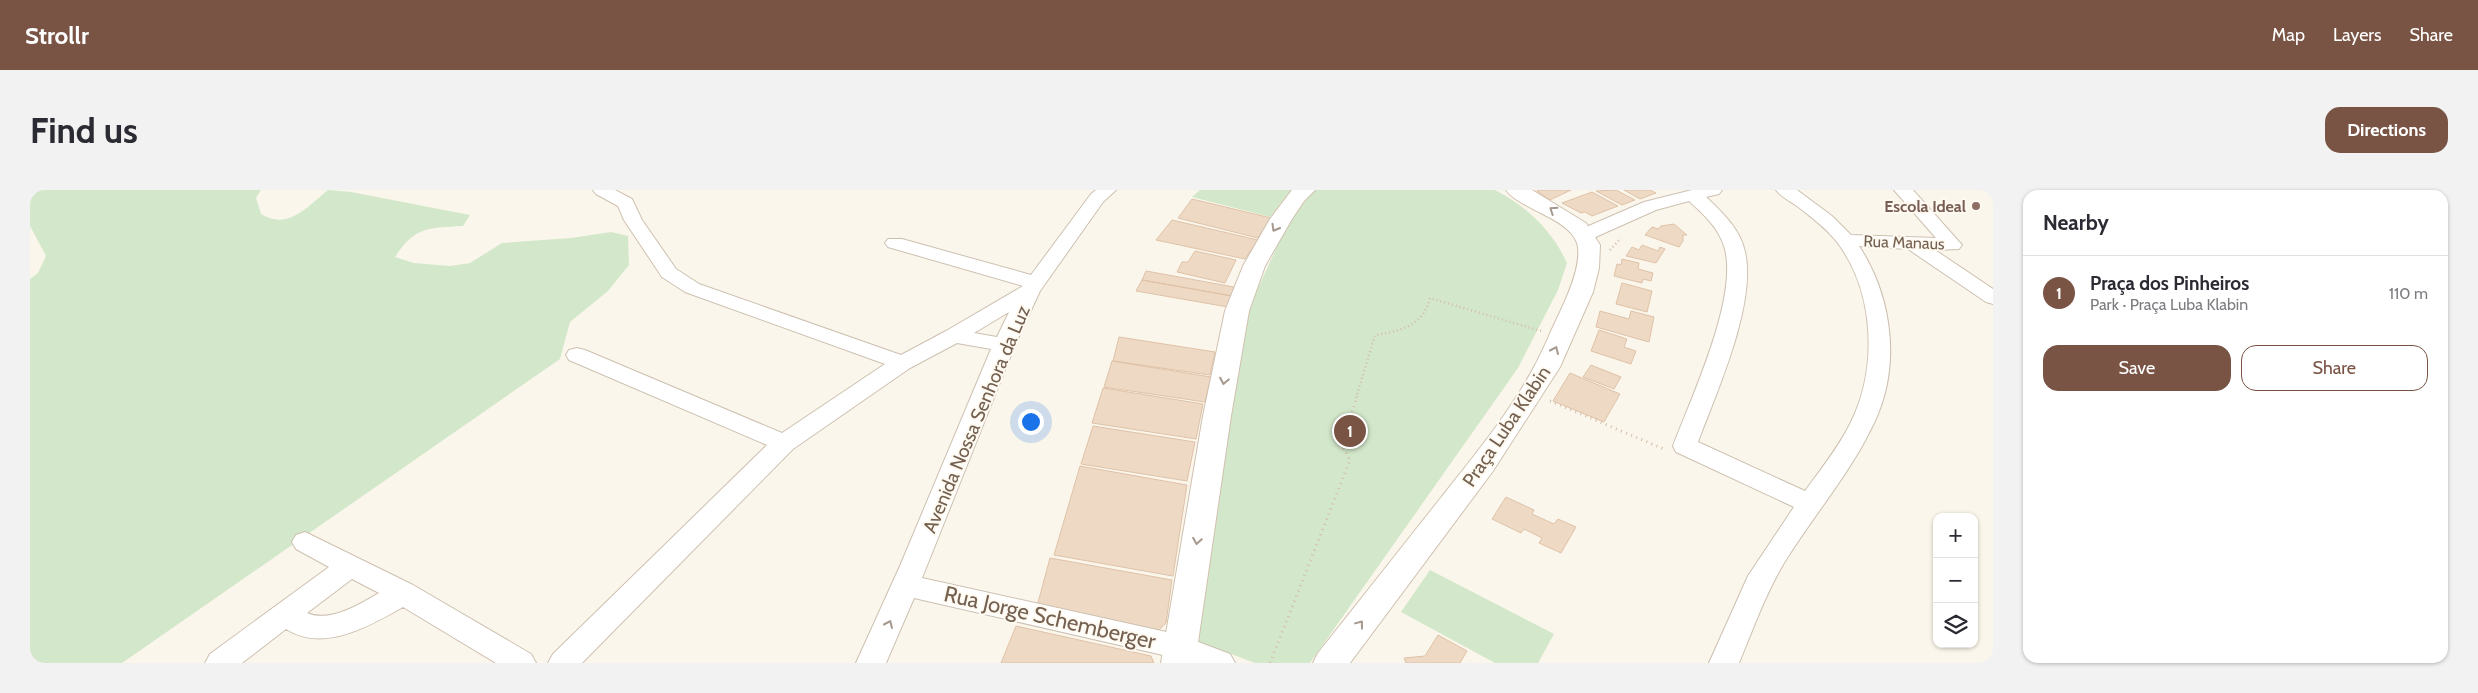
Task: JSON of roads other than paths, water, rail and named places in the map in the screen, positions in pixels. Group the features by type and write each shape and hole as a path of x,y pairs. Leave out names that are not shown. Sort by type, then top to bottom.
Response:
{"main road":[{"path":"1179,655 1217,416 1237,311 1254,266 1281,219 1296,197 1305,190"},
{"path":"1516,190 1544,205 1578,228 1584,235"},
{"name":"Praça Luba Klabin","path":"1330,663 1483,464 1547,367 1581,292 1588,268 1589,244 1584,235"}],"street":[{"path":"602,190 626,203 633,220 669,274 678,281 692,288 902,363"},
{"name":"Avenida Nossa Senhora da Luz","path":"871,663 906,585 1004,345 1033,287 1097,198 1107,190"},
{"path":"1724,663 1764,573 1811,504 1862,422 1877,374 1880,350 1878,320 1871,286 1845,240 1785,190"},
{"name":"Rua Manaus","path":"1903,190 1952,245"},
{"path":"1584,235 1650,206 1703,193 1716,217 1727,232 1736,253 1736,287 1723,338 1684,446 1811,504"},
{"name":"Rua Manaus","path":"1845,240 1952,245"},
{"path":"1910,242 1993,298"},
{"path":"895,243 1033,287"},
{"path":"1952,245 1993,288"},
{"path":"563,663 784,443 824,414 902,363 954,336 1033,287"},
{"path":"954,336 1004,345"},
{"path":"577,355 784,443"},
{"path":"304,542 403,593 521,663"},
{"path":"220,663 350,566"},
{"name":"Rua Jorge Schemberger","path":"906,585 1179,655 1220,663"},
{"path":"286,614 304,626 326,626 363,616 403,593"}],"place":[{"name":"Escola Ideal","path":"1976,206"},
{"name":"Praça dos Pinheiros","path":"1350,431"}]}
